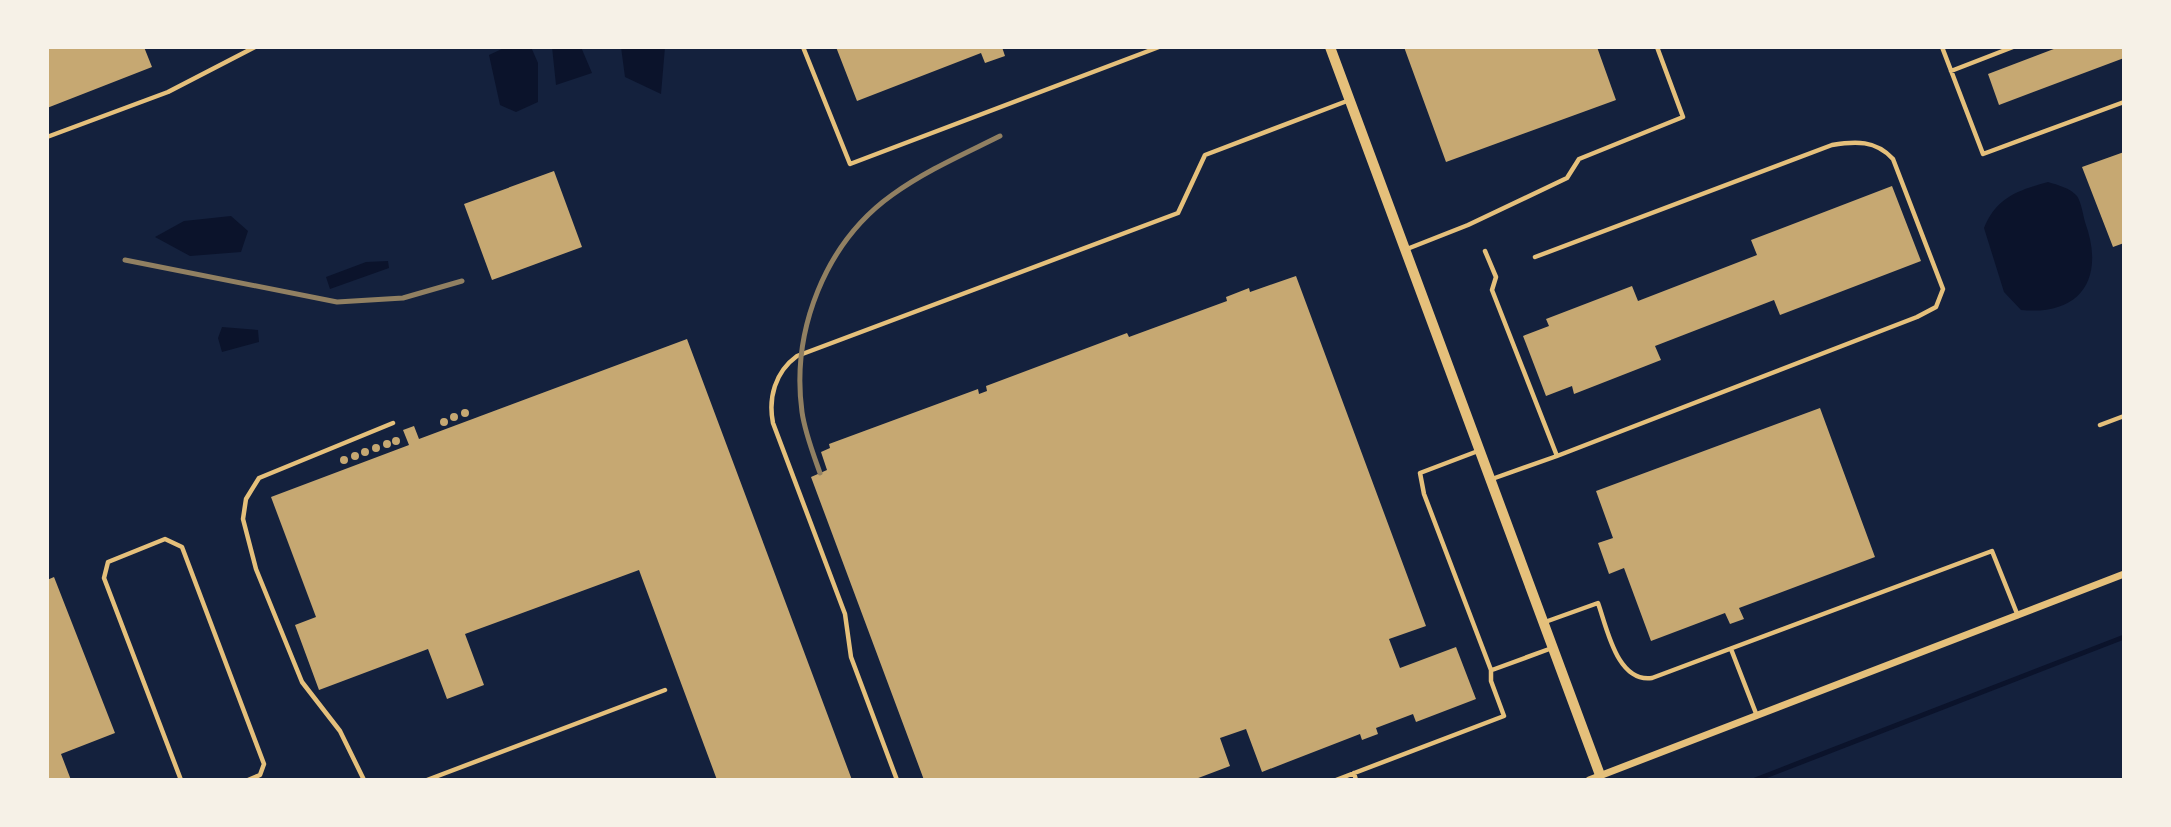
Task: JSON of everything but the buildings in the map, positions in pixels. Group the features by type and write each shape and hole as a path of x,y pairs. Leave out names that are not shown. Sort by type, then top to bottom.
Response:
{"street":[{"path":"1330,47 1601,778"},
{"path":"1589,780 1601,778 2124,574"}],"lane":[{"path":"47,137 168,92 255,47"},
{"path":"803,47 850,164 1159,47"},
{"path":"1406,249 1468,225 1567,177 1579,159 1684,117 1657,47"},
{"path":"1942,47 1983,154 2124,102"},
{"path":"1951,71 2013,47"},
{"path":"897,780 850,657 845,614 773,424 772,395 782,371 796,356 1178,213 1205,155 1350,100"},
{"path":"1492,480 1917,317 1936,307 1943,289 1893,159 1878,145 1869,143 1832,145 1535,257"},
{"path":"1485,251 1496,277 1492,290 1557,456"},
{"path":"2100,425 2124,416"},
{"path":"364,780 340,731 302,682 247,544 244,508 259,478 393,423"},
{"path":"1336,780 1504,716 1491,681 1491,670 1424,495 1420,473 1480,450"},
{"path":"181,780 104,578 108,562 165,539 181,547 264,764 260,775 248,780"},
{"path":"1544,622 1598,603 1618,658 1630,672 1641,678 1652,678 1992,551 2018,616"},
{"path":"1491,670 1553,648"},
{"path":"1731,649 1757,716"},
{"path":"427,780 665,690"},
{"path":"1354,773 1356,780"}],"water":[{"path":"506,47 531,47 538,63 538,102 516,112 500,105 489,55"},
{"path":"552,47 581,47 592,73 556,85"},
{"path":"621,47 665,47 661,94 625,77"},
{"path":"2048,182 2067,189 2078,199 2091,242 2090,275 2084,288 2074,299 2042,310 2021,310 2004,292 1984,228 2002,202 2027,188"},
{"path":"231,216 248,231 241,252 190,256 155,237 184,221"},
{"path":"388,261 389,268 330,289 326,277 366,262"},
{"path":"222,327 258,330 259,342 222,352 218,338"}],"waterway":[{"path":"1755,780 2124,637"}],"railway":[{"path":"820,473 803,420 800,381 808,320 831,263 868,215 892,195 931,171 1000,136"},
{"path":"125,260 337,302 403,298 462,281"}]}
